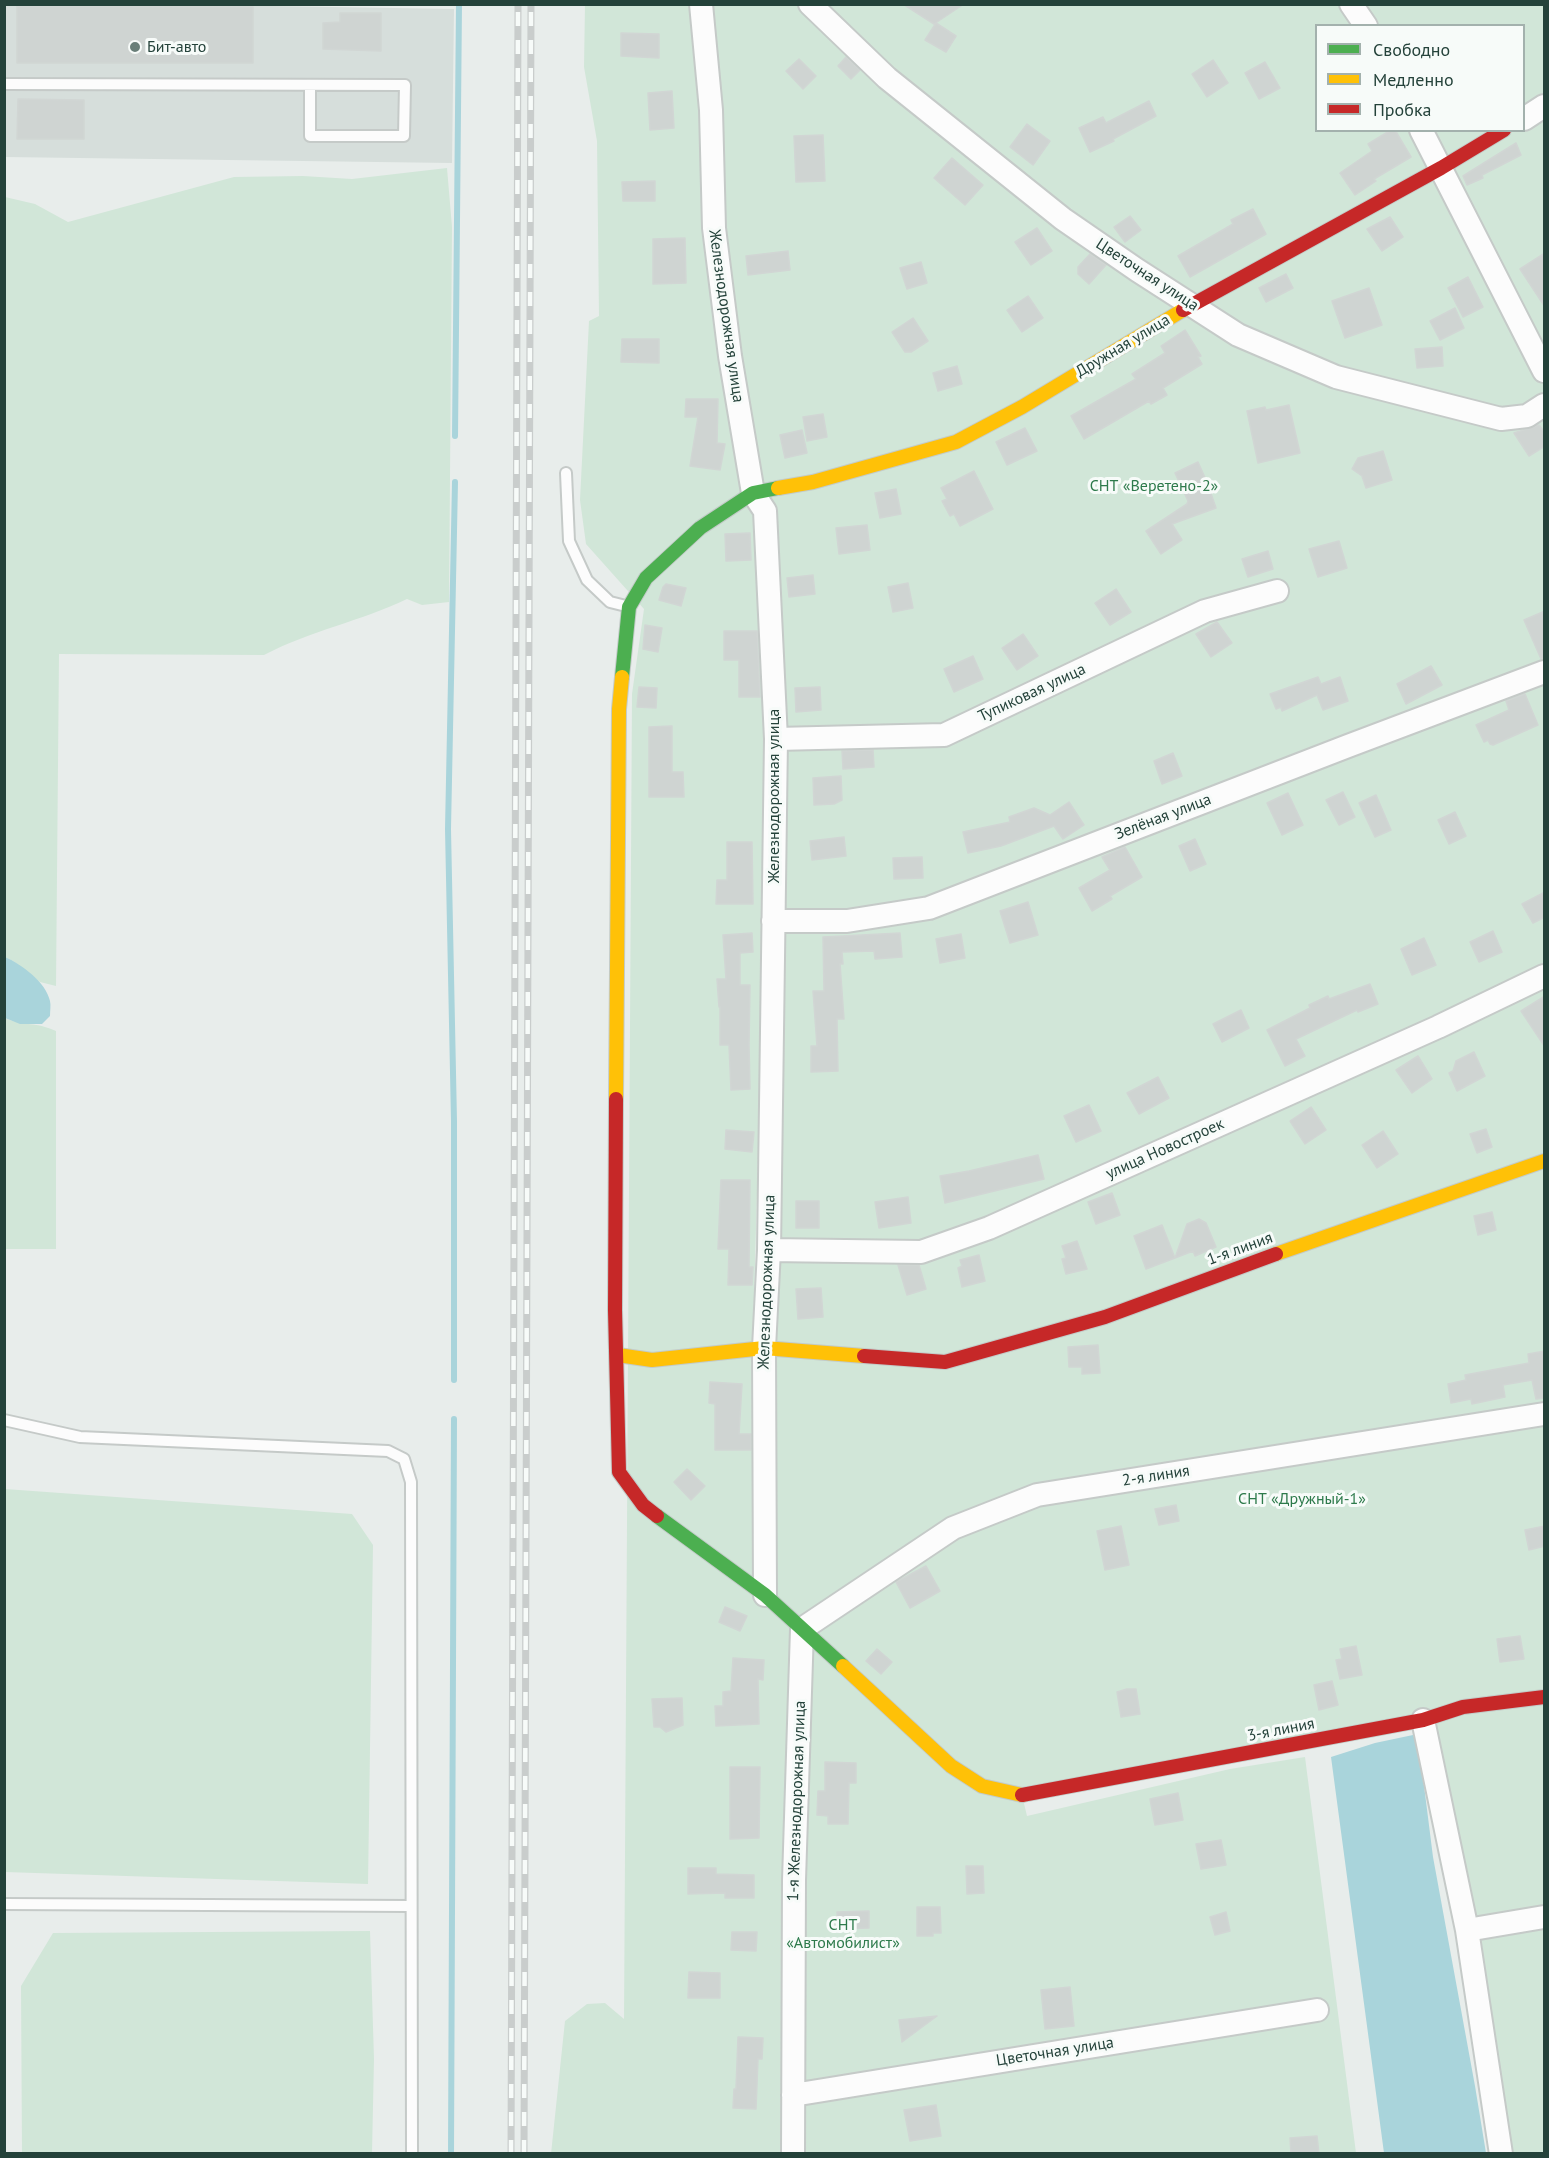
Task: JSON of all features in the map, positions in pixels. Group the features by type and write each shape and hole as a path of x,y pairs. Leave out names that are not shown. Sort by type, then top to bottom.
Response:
{"street":[{"name":"Железнодорожная улица","path":"701,4 711,110 714,228 730,356 753,493 765,511 776,739 769,1250 764,1348 765,1595"},
{"name":"Цветочная улица","path":"810,4 887,78 1063,219 1238,335 1336,377 1501,419 1527,416 1545,405"},
{"path":"1352,4 1365,24"},
{"path":"1525,118 1545,106"},
{"path":"1422,132 1545,371"},
{"name":"Дружная улица","path":"753,493 813,482 956,442 1022,407 1191,304 1441,168 1501,132"},
{"path":"753,493 700,528 646,578 630,607 619,709 615,1310 618,1355 619,1472 643,1504 765,1595 802,1629"},
{"name":"Тупиковая улица","path":"776,739 944,735 1205,611 1277,591"},
{"name":"Зелёная улица","path":"774,921 847,921 929,908 1545,672"},
{"name":"улица Новостроек","path":"769,1250 921,1252 989,1228 1438,1027 1545,976"},
{"name":"1-я линия","path":"618,1355 652,1360 764,1348 945,1362 1096,1320 1280,1252 1545,1161"},
{"name":"2-я линия","path":"802,1629 953,1528 1037,1495 1545,1414"},
{"name":"3-я линия","path":"802,1629 951,1766 982,1786 1022,1795 1423,1720 1463,1707 1545,1697"},
{"name":"1-я Железнодорожная улица","path":"793,2154 794,1880 802,1629"},
{"path":"1423,1720 1467,1930 1501,2154"},
{"path":"1467,1930 1545,1917"},
{"name":"Цветочная улица","path":"792,2095 1317,2010"}],"lane":[{"path":"4,84 405,85 404,136 310,136 310,85"},
{"path":"566,473 568,541 587,580 610,602 630,607"},
{"path":"4,1420 80,1437 388,1451 404,1459 411,1482 412,2154"},
{"path":"4,1904 411,1906"}],"shaded area":[{"name":"Бит-авто","path":"5,5 211,5 454,9 452,163 5,157"}],"green space":[{"path":"585,5 1544,5 1544,2153 1501,2153 1423,1720 1022,1795 1027,1816 1230,1769 1305,1757 1356,2153 551,2154 565,2021 587,2004 605,2003 624,2019 632,694 644,609 586,544 580,500 589,321 599,316 597,141 584,67","holes":["765,908 764,1347 753,1335"]},
{"path":"447,168 452,227 449,602 422,605 407,599 372,614 299,639 264,655 59,654 56,986 40,982 5,957 5,197 35,204 68,222 234,177 303,176 352,179"},
{"path":"4,1018 56,1031 56,1249 5,1249"},
{"path":"5,1489 352,1514 373,1545 368,1884 5,1872"},
{"path":"370,1931 374,2059 372,2153 22,2153 21,1986 53,1933"}],"water":[{"path":"5,957 32,974 48,994 50,1016 42,1024 20,1024 5,1018"},
{"path":"1413,1735 1419,1746 1433,1857 1486,2153 1384,2153 1331,1757 1375,1743"}],"building":[{"path":"903,4 964,4 934,24"},
{"name":"Бит-авто","path":"17,6 253,7 253,63 17,63"},
{"path":"340,13 381,13 381,51 323,49 323,23 340,22"},
{"path":"936,23 956,36 946,52 925,40"},
{"path":"621,33 659,34 659,58 621,56"},
{"path":"846,57 860,70 851,79 838,66"},
{"path":"799,59 816,76 803,89 786,71"},
{"path":"1213,60 1228,83 1207,97 1192,74"},
{"path":"1265,62 1280,88 1259,99 1245,73"},
{"path":"672,91 674,128 650,130 648,93"},
{"path":"18,99 84,100 84,139 17,139"},
{"path":"1149,101 1156,116 1113,139 1114,141 1090,152 1079,128 1103,117 1106,123"},
{"path":"1027,124 1050,141 1033,165 1010,147"},
{"path":"1388,132 1396,132 1411,157 1374,179 1376,181 1355,195 1340,173 1372,151 1368,144"},
{"path":"823,135 825,181 796,182 794,136"},
{"path":"1516,143 1521,155 1467,185 1463,176"},
{"path":"952,158 983,185 965,205 934,178"},
{"path":"655,181 655,201 623,201 622,182"},
{"path":"1253,209 1266,234 1190,277 1178,256 1233,224 1231,220"},
{"path":"1130,216 1141,230 1125,242 1114,227"},
{"path":"1390,217 1403,237 1382,251 1367,229"},
{"path":"1037,228 1052,251 1031,265 1015,242"},
{"path":"685,238 686,283 653,284 653,239"},
{"path":"788,251 790,270 748,275 746,256"},
{"path":"1545,253 1545,307 1520,269"},
{"path":"1090,254 1106,265 1089,284 1078,274 1078,267"},
{"path":"921,262 927,283 907,289 900,268"},
{"path":"1286,274 1293,288 1266,302 1259,288"},
{"path":"1468,277 1483,307 1463,317 1448,288"},
{"path":"1369,288 1382,325 1345,338 1332,301"},
{"path":"1028,296 1043,318 1022,332 1007,310"},
{"path":"1455,308 1464,328 1440,340 1430,321"},
{"path":"913,318 928,341 911,352 905,352 892,332"},
{"path":"1185,330 1201,356 1198,357 1202,364 1163,388 1167,395 1151,404 1149,401 1084,439 1071,416 1136,379 1132,374 1165,353 1161,346"},
{"path":"622,339 659,339 659,363 621,362"},
{"path":"1442,347 1443,366 1417,368 1415,349"},
{"path":"957,366 962,384 938,391 933,373"},
{"path":"686,399 718,399 717,443 725,444 720,470 690,466 698,417 685,417"},
{"path":"1289,405 1300,453 1258,463 1247,411"},
{"path":"823,414 827,437 807,441 803,417"},
{"path":"1539,425 1545,433 1545,446 1529,456 1514,433"},
{"path":"1025,428 1037,451 1007,465 996,442"},
{"path":"802,430 807,453 785,458 780,435"},
{"path":"1383,451 1392,480 1366,488 1362,476 1352,469 1358,458"},
{"path":"1198,462 1216,508 1172,524 1182,540 1161,554 1146,531 1187,504 1188,501 1175,473"},
{"path":"974,471 993,509 960,526 954,514 950,516 942,501 947,499 941,488"},
{"path":"896,489 901,514 880,518 875,493"},
{"path":"867,525 870,550 839,554 836,528"},
{"path":"750,533 751,560 726,561 725,534"},
{"path":"1339,541 1347,568 1318,577 1309,549"},
{"path":"1268,551 1273,569 1248,577 1242,559"},
{"path":"813,575 815,594 789,597 787,578"},
{"path":"908,583 913,608 893,612 888,587"},
{"path":"666,584 686,588 681,606 659,600"},
{"path":"1116,589 1131,612 1110,625 1095,603"},
{"path":"1545,611 1545,659 1541,659 1524,620"},
{"path":"1217,622 1232,643 1211,657 1196,634"},
{"path":"645,625 662,628 658,652 643,649"},
{"path":"724,631 757,631 760,697 739,697 739,660 724,660"},
{"path":"1023,634 1038,656 1017,670 1002,648"},
{"path":"973,656 983,679 954,692 944,669"},
{"path":"1431,666 1442,685 1406,704 1397,684"},
{"path":"1318,677 1321,684 1340,677 1348,701 1323,710 1317,695 1282,711 1281,707 1276,709 1270,694"},
{"path":"639,687 657,688 656,708 637,707"},
{"path":"820,687 821,710 796,712 795,688"},
{"path":"1525,694 1538,725 1493,745 1488,740 1484,742 1476,725 1509,710 1506,701"},
{"path":"672,726 672,772 683,772 684,797 649,797 649,727"},
{"path":"873,750 874,767 843,769 842,751"},
{"path":"1173,753 1182,776 1162,784 1154,761"},
{"path":"841,776 842,800 834,804 814,805 813,778"},
{"path":"1343,792 1355,817 1339,825 1326,800"},
{"path":"1288,793 1303,825 1282,835 1267,803"},
{"path":"1376,795 1391,830 1375,837 1359,803"},
{"path":"1069,802 1084,825 1063,839 1054,826 1001,846 968,853 963,832 1010,822 1009,817 1034,808 1050,815"},
{"path":"1455,812 1466,836 1449,844 1438,820"},
{"path":"844,837 846,856 812,860 810,841"},
{"path":"1195,839 1206,864 1190,871 1179,846"},
{"path":"727,842 752,842 753,904 716,904 717,880 727,880"},
{"path":"1125,847 1142,877 1110,896 1112,899 1092,911 1079,888 1110,870 1102,857"},
{"path":"922,857 923,878 894,879 893,858"},
{"path":"1545,892 1545,917 1533,923 1522,904"},
{"path":"1028,902 1038,935 1010,943 1000,911"},
{"path":"1493,931 1502,952 1479,962 1470,942"},
{"path":"752,933 753,952 740,953 740,985 750,985 750,1089 731,1090 729,1045 720,1045 717,979 726,979 723,935"},
{"path":"900,933 902,957 875,959 874,951 842,952 843,964 840,964 844,1019 837,1019 838,1071 811,1072 811,1046 817,1046 813,991 824,991 823,937"},
{"path":"961,934 965,958 940,963 936,939"},
{"path":"1424,938 1436,965 1412,975 1401,949"},
{"path":"1370,984 1378,1004 1358,1012 1357,1010 1296,1039 1305,1056 1285,1066 1267,1030 1328,996 1329,999"},
{"path":"1545,996 1545,1047 1521,1011"},
{"path":"1241,1010 1249,1028 1222,1042 1213,1024"},
{"path":"1474,1052 1485,1076 1457,1091 1449,1073 1453,1071 1456,1061"},
{"path":"1418,1056 1432,1079 1412,1093 1396,1070"},
{"path":"1158,1077 1169,1098 1139,1114 1127,1093"},
{"path":"1089,1105 1101,1131 1076,1142 1064,1116"},
{"path":"1311,1107 1326,1130 1305,1144 1290,1121"},
{"path":"1486,1129 1492,1147 1477,1153 1470,1134"},
{"path":"726,1130 754,1132 752,1152 725,1149"},
{"path":"1383,1131 1398,1154 1377,1168 1362,1145"},
{"path":"1038,1155 1044,1179 945,1203 940,1176"},
{"path":"721,1180 750,1180 749,1267 753,1267 752,1285 728,1285 729,1249 718,1249"},
{"path":"1112,1193 1120,1215 1096,1224 1088,1202"},
{"path":"908,1197 911,1223 879,1228 875,1202"},
{"path":"796,1201 819,1201 819,1228 796,1228"},
{"path":"1492,1212 1496,1230 1478,1235 1474,1216"},
{"path":"1199,1219 1206,1223 1216,1247 1195,1256 1193,1251 1175,1258 1187,1224"},
{"path":"1162,1225 1175,1258 1146,1269 1134,1236"},
{"path":"1077,1241 1087,1269 1066,1274 1062,1259 1066,1258 1062,1246"},
{"path":"979,1255 985,1281 962,1287 958,1268 962,1266 960,1260"},
{"path":"898,1265 919,1265 926,1289 907,1295"},
{"path":"821,1288 823,1317 798,1319 796,1289"},
{"path":"1098,1345 1100,1373 1082,1374 1082,1367 1069,1367 1068,1347"},
{"path":"1545,1351 1545,1398 1536,1399 1532,1380 1503,1385 1505,1397 1472,1404 1471,1399 1451,1403 1448,1384 1466,1380 1465,1375 1529,1363 1528,1354"},
{"path":"710,1382 742,1384 739,1434 751,1434 751,1450 715,1450 715,1404 709,1403"},
{"path":"687,1469 705,1486 691,1500 674,1482"},
{"path":"1176,1505 1179,1521 1159,1525 1155,1509"},
{"path":"1121,1526 1129,1565 1105,1570 1097,1531"},
{"path":"1545,1526 1545,1546 1529,1550 1525,1530"},
{"path":"926,1566 940,1591 910,1608 896,1582"},
{"path":"725,1607 747,1616 740,1631 719,1622"},
{"path":"1520,1636 1524,1659 1500,1662 1497,1639"},
{"path":"1356,1646 1362,1675 1340,1679 1336,1660 1342,1659 1340,1649"},
{"path":"877,1649 892,1662 881,1674 866,1661"},
{"path":"733,1658 764,1660 763,1680 758,1679 759,1724 716,1726 715,1706 723,1706 723,1692 731,1691"},
{"path":"1332,1681 1338,1705 1319,1710 1314,1685"},
{"path":"1136,1689 1140,1714 1121,1717 1117,1692"},
{"path":"682,1698 683,1725 666,1732 660,1727 654,1727 652,1699"},
{"path":"825,1762 856,1763 856,1783 849,1783 848,1824 828,1824 828,1816 817,1815 818,1791 825,1791"},
{"path":"730,1767 760,1767 759,1838 730,1839"},
{"path":"1178,1793 1183,1820 1155,1825 1150,1799"},
{"path":"1221,1840 1226,1865 1201,1869 1196,1844"},
{"path":"966,1866 983,1866 984,1893 967,1894"},
{"path":"688,1868 716,1868 716,1874 754,1875 754,1898 725,1898 725,1893 688,1894"},
{"path":"917,1907 940,1907 941,1933 933,1933 933,1936 917,1936"},
{"path":"869,1911 869,1928 838,1929 837,1912"},
{"path":"1226,1912 1230,1931 1215,1935 1210,1917"},
{"path":"732,1932 757,1932 756,1951 731,1950"},
{"path":"689,1972 720,1973 720,1998 688,1998"},
{"path":"1070,1987 1074,2026 1045,2029 1041,1990"},
{"path":"937,2016 902,2042 899,2020"},
{"path":"738,2037 763,2038 762,2059 758,2059 756,2109 733,2108"},
{"path":"936,2105 941,2136 910,2141 904,2110"},
{"path":"1317,2136 1319,2154 1291,2154 1290,2138"}],"waterway":[{"path":"455,436 459,4"},
{"path":"454,1380 454,1121 448,829 455,482"},
{"path":"451,2154 454,1419"}],"railway":[{"path":"511,2154 518,4"},
{"path":"524,2154 531,4"}],"traffic: fast":[{"path":"622,677 629,607 646,578 700,528 753,493 778,488"},
{"path":"657,1516 765,1595 843,1666"}],"traffic: slow":[{"path":"778,488 813,482 956,442 1022,407 1183,310"},
{"path":"616,1099 619,709 622,677"},
{"path":"1276,1254 1544,1161"},
{"path":"618,1355 652,1360 764,1348 864,1356"},
{"path":"843,1666 951,1766 982,1786 1022,1795"}],"traffic: jam":[{"path":"1183,310 1441,168 1501,132"},
{"path":"616,1099 615,1310 619,1472 643,1505 657,1516"},
{"path":"864,1356 945,1362 1105,1317 1276,1254"},
{"path":"1022,1795 1423,1720 1463,1707 1544,1697"}],"place":[{"name":"Бит-авто","path":"135,47"}],"park label":[{"name":"СНТ «Веретено-2»","path":"1154,486"},
{"name":"СНТ «Дружный-1»","path":"1302,1499"},
{"name":"СНТ «Автомобилист»","path":"843,1934"}]}
